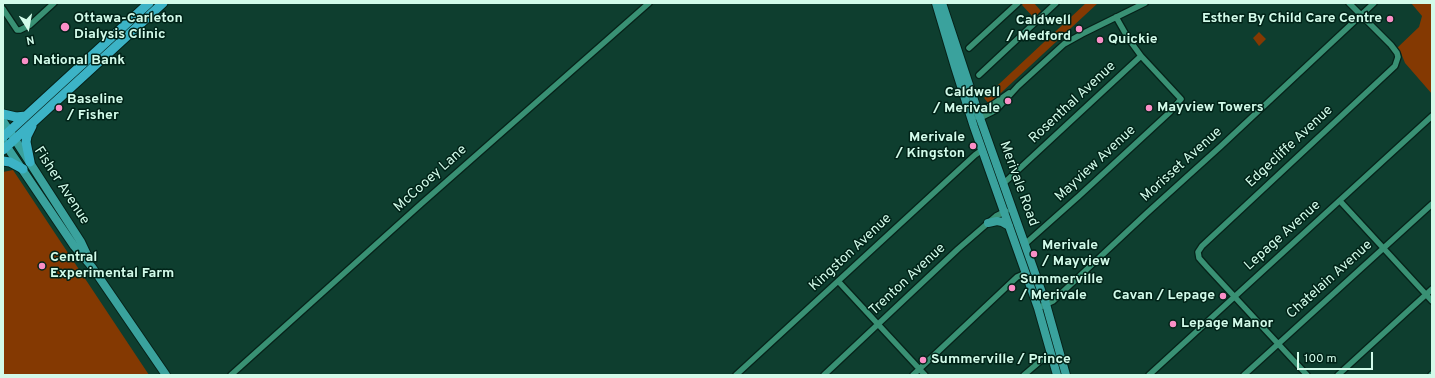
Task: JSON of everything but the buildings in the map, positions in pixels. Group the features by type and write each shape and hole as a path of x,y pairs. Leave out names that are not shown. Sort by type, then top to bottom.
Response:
{"main road":[{"path":"6,134 149,3"},
{"path":"4,145 15,139 163,3"},
{"name":"Merivale Road","path":"936,3 954,67 1038,308 1057,375"},
{"name":"Merivale Road","path":"942,3 979,114 1046,304 1066,375"},
{"path":"3,114 16,118 26,116"},
{"path":"30,162 26,149 26,139 35,121"},
{"name":"Fisher Avenue","path":"3,122 6,134 15,139 30,162 81,242 92,267"},
{"name":"Fisher Avenue","path":"4,145 23,169 74,246 92,267 166,375"},
{"path":"3,161 10,162 23,169"},
{"path":"988,223 997,221 1009,226"},
{"path":"1026,273 1031,275 1046,304"}],"street":[{"path":"3,9 17,30 20,30 24,29 54,3"},
{"name":"McCooey Lane","path":"231,375 421,204 649,3"},
{"path":"969,48 1018,3"},
{"path":"979,75 1056,3"},
{"path":"971,117 992,106 1018,86 1064,44 1145,3"},
{"path":"1349,3 1361,15"},
{"name":"Morisset Avenue","path":"1038,308 1053,301 1146,213 1221,146 1374,3"},
{"name":"Edgecliffe Avenue","path":"1234,297 1199,258 1198,252 1202,246 1395,66 1397,54 1391,45 1361,15"},
{"path":"1116,17 1128,38 1141,56"},
{"name":"Mayview Avenue","path":"1025,244 1170,112 1181,99 1141,56"},
{"name":"Rosenthal Avenue","path":"1004,183 1141,56"},
{"name":"Lepage Avenue","path":"1150,375 1432,116"},
{"name":"Kingston Avenue","path":"736,375 982,150"},
{"path":"1340,201 1432,301"},
{"name":"Chatelain Avenue","path":"1244,375 1432,204"},
{"name":"Trenton Avenue","path":"824,375 988,223 999,214 1013,208"},
{"path":"913,375 1017,277 1026,273"},
{"path":"838,281 925,375"},
{"path":"1338,375 1432,289"},
{"path":"1234,297 1307,375"},
{"path":"1024,375 1045,357 1051,354"}],"shaded area":[{"path":"1024,3 1034,3 1041,11 1034,18 1022,5"},
{"path":"1086,3 1098,3 989,104 984,98"},
{"path":"1411,3 1432,3 1432,94 1405,63 1397,48 1419,27 1422,16"},
{"path":"1259,32 1266,39 1259,46 1253,38"},
{"name":"Central Experimental Farm","path":"13,170 149,375 3,375 3,172"}],"place":[{"name":"Esther By Child Care Centre","path":"1390,19"},
{"name":"Ottawa-Carleton Dialysis Clinic","path":"65,27"},
{"name":"Caldwell / Medford","path":"1079,29"},
{"name":"Quickie","path":"1100,40"},
{"name":"National Bank","path":"25,61"},
{"name":"Caldwell / Merivale","path":"1008,101"},
{"name":"Baseline / Fisher","path":"59,108"},
{"name":"Mayview Towers","path":"1149,108"},
{"name":"Merivale / Kingston","path":"973,146"},
{"name":"Merivale / Mayview","path":"1034,254"},
{"name":"Central Experimental Farm","path":"42,266"},
{"name":"Summerville / Merivale","path":"1012,288"},
{"name":"Cavan / Lepage","path":"1223,296"},
{"name":"Lepage Manor","path":"1173,324"},
{"name":"Summerville / Prince","path":"923,360"}]}
